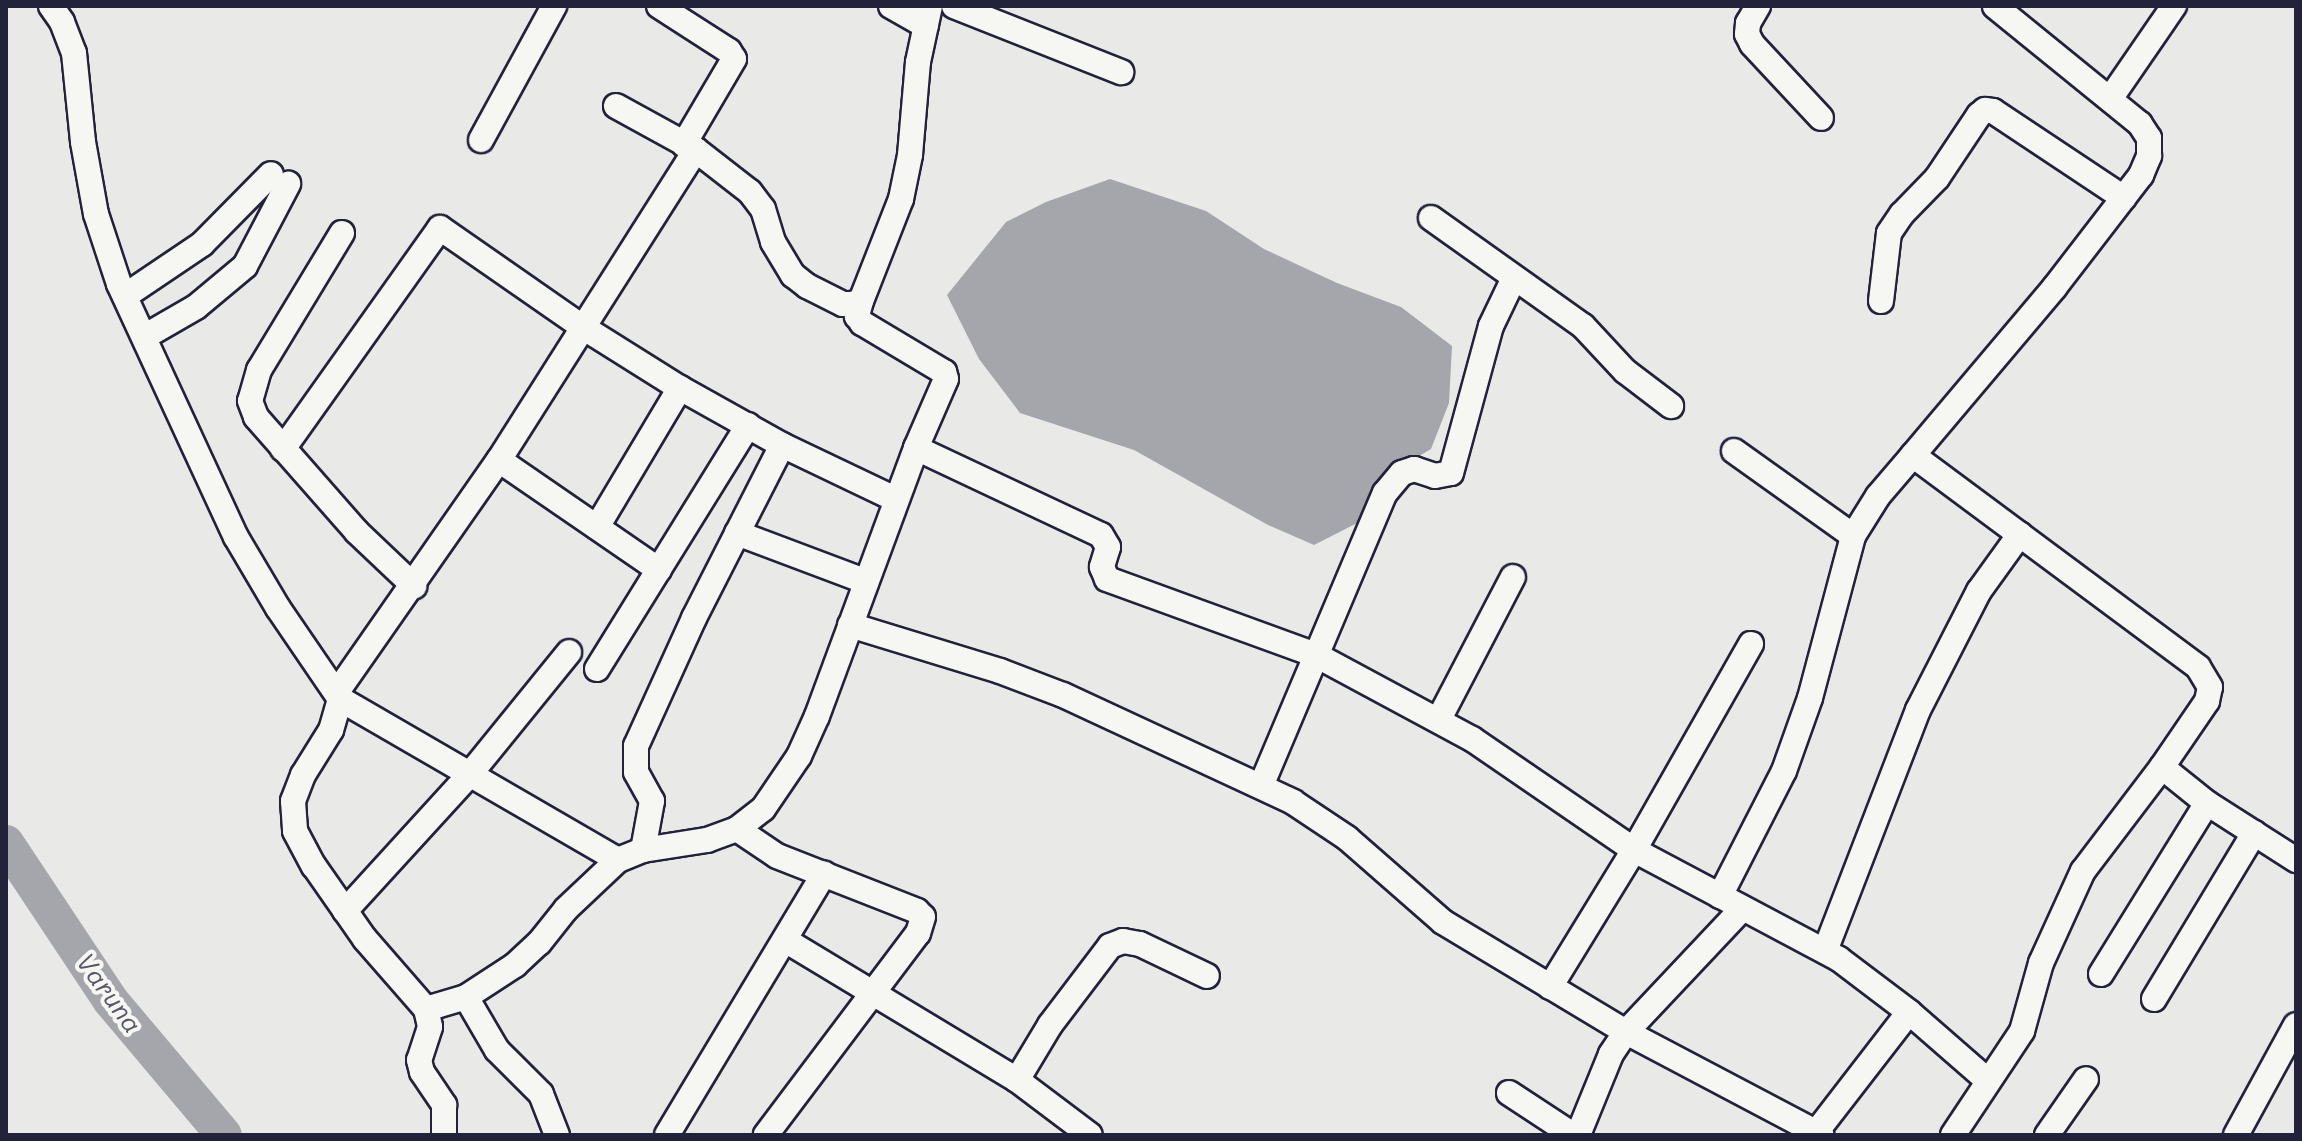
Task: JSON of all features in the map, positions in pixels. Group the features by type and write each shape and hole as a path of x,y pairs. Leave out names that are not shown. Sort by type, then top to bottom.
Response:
{"street":[{"path":"51,6 62,22 74,53 83,142 96,214 125,296 236,537 278,608 338,696 618,860"},
{"path":"481,140 554,6"},
{"path":"444,1135 444,1105 422,1072 419,1060 430,1027 426,1009 345,911 295,831 293,801 303,775 331,730 338,696 499,460 690,147 734,59 729,51 659,6"},
{"path":"426,1009 466,997 523,958 566,909 618,860 643,850 707,840 737,829 763,809 799,756 895,499 946,379 944,372 862,323 857,316 901,199 910,155 918,62 928,16 891,6"},
{"path":"954,6 1121,72"},
{"path":"1758,6 1748,23 1747,34 1752,44 1821,118"},
{"path":"1720,896 1784,771 1810,698 1853,536 1878,496 2054,288 2124,198 2149,156 2149,138 2140,124 1995,6"},
{"path":"2110,99 2174,6"},
{"path":"616,106 690,147 756,201 778,252 793,275 807,286 843,304 861,301"},
{"path":"1881,301 1889,233 1902,214 1937,178 1985,110 1993,111 2124,198"},
{"path":"125,296 202,244 280,179 245,266 196,307 144,337"},
{"path":"1431,218 1583,326 1625,371 1671,406"},
{"path":"283,449 440,228 581,326 680,388 782,445 895,499"},
{"path":"342,233 252,385 250,401 256,417 283,449 383,561 414,586"},
{"path":"1261,786 1354,562 1394,481 1414,469 1435,476 1451,473 1491,326 1514,278"},
{"path":"597,527 680,388"},
{"path":"597,669 748,425"},
{"path":"643,850 652,801 636,772 636,746 659,689 782,445"},
{"path":"916,448 1101,535 1108,547 1102,567 1107,579 1316,655 1439,719 1634,850 1825,951 1909,1012 1988,1081"},
{"path":"1734,451 1853,536"},
{"path":"1913,455 2207,676 2210,687 2207,701 2162,767 2083,871 2041,963 2022,1031 2007,1058 1988,1081 1964,1131"},
{"path":"499,460 659,570"},
{"path":"737,533 865,581"},
{"path":"1825,951 1918,710 1979,591 2020,534"},
{"path":"1439,719 1513,577"},
{"path":"850,625 1000,671 1063,695 1261,786 1347,838 1443,922 1626,1032 1817,1134 1909,1012"},
{"path":"1550,987 1634,850 1751,644"},
{"path":"345,911 470,774 569,652"},
{"path":"2162,767 2207,803 2296,860"},
{"path":"2101,974 2207,803"},
{"path":"737,829 777,856 917,911 923,917 918,933 766,1135"},
{"path":"2154,999 2254,833"},
{"path":"667,1135 824,874"},
{"path":"1509,1093 1575,1135 1611,1054 1626,1032 1743,908"},
{"path":"785,940 1017,1080 1090,1135"},
{"path":"1017,1080 1050,1025 1110,946 1123,941 1140,944 1207,976"},
{"path":"466,997 497,1050 541,1094 557,1135"},
{"path":"2236,1135 2296,1025"},
{"path":"2047,1135 2086,1079"}],"shaded area":[{"path":"1110,179 1206,211 1264,249 1337,283 1401,307 1452,346 1449,403 1431,449 1395,470 1369,517 1314,545 1268,525 1134,450 1020,413 979,359 947,295 1006,222 1046,202"}],"waterway":[{"name":"Varuna","path":"6,843 111,1001 224,1135"}]}
